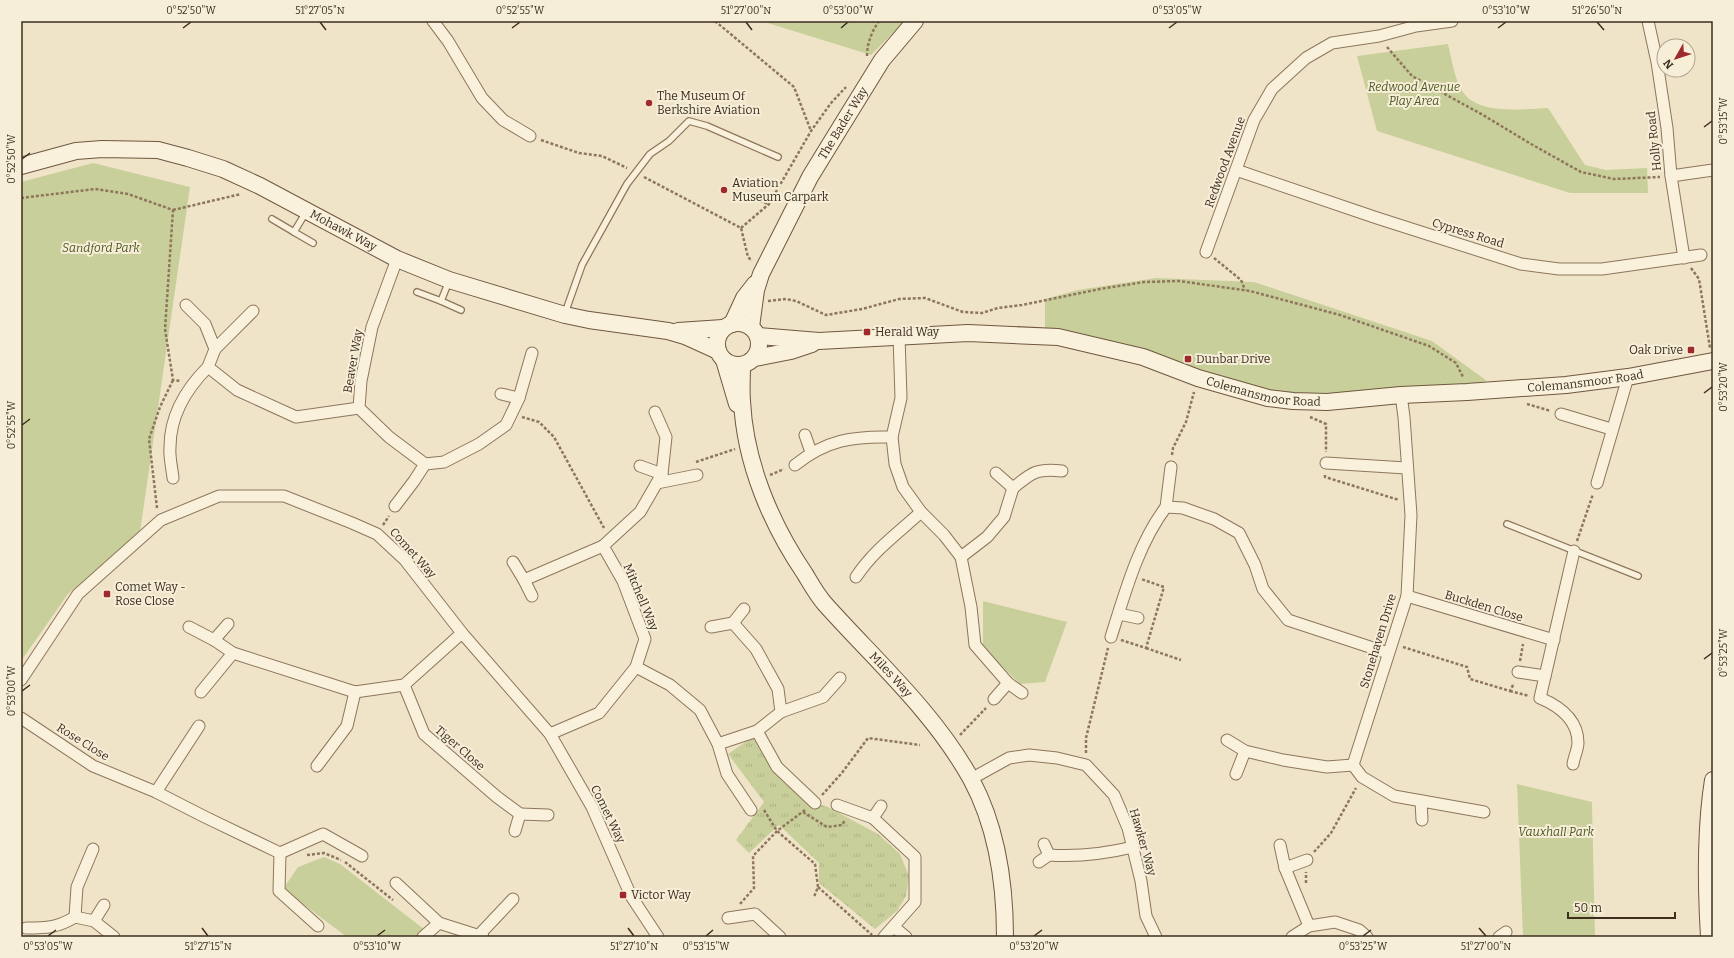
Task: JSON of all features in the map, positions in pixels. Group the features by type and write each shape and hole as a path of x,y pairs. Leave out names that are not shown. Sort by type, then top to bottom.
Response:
{"street":[{"path":"433,21 448,41 482,98 503,120 530,136"},
{"name":"The Bader Way","path":"728,326 744,298 757,269 821,158 882,60 915,21"},
{"name":"Redwood Avenue","path":"1206,252 1254,120 1272,89 1306,58 1332,43 1379,36 1416,26 1452,21"},
{"name":"Holly Road","path":"1648,21 1657,62 1668,128 1671,176 1684,258"},
{"name":"Mohawk Way","path":"21,166 76,151 102,149 158,150 223,169 260,186 397,259 449,280 565,315 588,320 668,331 685,336 721,356"},
{"name":"Cypress Road","path":"1236,170 1385,221 1521,264 1559,269 1602,269 1701,256"},
{"path":"1671,176 1713,170"},
{"name":"Beaver Way","path":"397,259 372,327 361,381 359,408 389,437 425,464"},
{"name":"The Bader Way","path":"755,332 757,269"},
{"path":"186,305 205,324 215,349"},
{"path":"173,478 170,446 176,412 193,382 208,367 215,349 253,311"},
{"path":"744,323 755,332 760,344 758,351 748,362 735,365 721,356 717,340 728,326 744,323"},
{"name":"Mohawk Way","path":"668,331 728,326"},
{"name":"Colemansmoor Road","path":"755,332 819,341 968,333 1024,334 1058,337 1143,357 1198,378 1268,398 1293,401 1327,402 1401,395 1566,385 1628,377 1712,361"},
{"path":"899,336 901,398 892,437 895,464 904,487 921,512 944,535 961,557 971,607 975,645 1008,683 1022,692"},
{"name":"Colemansmoor Road","path":"748,362 791,351 819,341"},
{"path":"395,506 425,464 444,462 480,444 506,425 519,398 532,353"},
{"name":"Miles Way","path":"721,356 744,424 757,482 788,550 823,602 925,714 949,745 971,779 986,813 997,848 1005,914 1005,937"},
{"name":"Miles Way","path":"744,424 742,401 748,362"},
{"path":"208,367 237,390 296,417 359,408"},
{"path":"1597,483 1628,377"},
{"path":"501,394 519,398"},
{"name":"Stonehaven Drive","path":"1353,765 1407,596 1411,515 1401,395"},
{"path":"524,580 606,542 640,512 659,478 666,437 655,412"},
{"path":"1561,414 1612,429"},
{"path":"806,435 811,452"},
{"path":"795,465 811,452 842,440 892,437"},
{"path":"1326,463 1406,468"},
{"path":"640,466 659,478 697,475"},
{"path":"1111,637 1139,556 1154,523 1166,507 1171,467"},
{"path":"961,557 987,537 1004,517 1013,488 1031,473 1048,469 1062,471"},
{"path":"996,473 1013,488"},
{"name":"Comet Way","path":"21,680 78,594 161,520 219,496 284,496 377,534 405,560 462,633 550,734 592,807 631,896 658,937"},
{"path":"1166,507 1183,508 1214,519 1239,533 1255,565 1263,589 1288,620 1391,648"},
{"path":"856,577 880,547 921,512"},
{"name":"Mitchell Way","path":"550,734 599,713 636,666 645,640 623,581 606,542"},
{"path":"1573,764 1578,743 1573,722 1556,705 1540,698 1574,551"},
{"path":"513,562 532,596"},
{"name":"Buckden Close","path":"1407,596 1554,640"},
{"path":"711,627 733,623 744,609"},
{"path":"1118,614 1138,618"},
{"path":"733,623 756,649 778,689 781,712"},
{"path":"214,640 228,624"},
{"path":"189,627 214,640 233,653 355,692 404,685 462,633"},
{"path":"201,692 233,653"},
{"path":"636,666 670,685 700,710 718,744 727,774 756,808"},
{"path":"1518,672 1545,676"},
{"path":"718,744 757,731 781,712 823,697 840,678"},
{"path":"994,699 1008,683"},
{"name":"Tiger Close","path":"404,685 424,734 497,797 520,814"},
{"path":"317,766 347,726 355,692"},
{"name":"Rose Close","path":"21,718 93,766 156,792 280,853"},
{"path":"156,792 200,726"},
{"path":"757,731 777,767 815,803"},
{"path":"1227,740 1245,751 1283,760 1327,767 1353,765 1362,777 1394,796 1484,812"},
{"path":"1236,774 1245,751"},
{"path":"971,779 1009,758 1029,755 1057,758 1086,765"},
{"name":"Hawker Way","path":"1086,765 1114,795 1128,828 1141,881 1146,916 1156,937"},
{"path":"1709,937 1707,858 1713,780"},
{"path":"1421,801 1422,820"},
{"path":"837,805 872,818 914,857 915,902 884,937"},
{"path":"872,818 881,806"},
{"path":"515,831 520,814 548,815"},
{"path":"318,926 279,891 280,853 323,834 362,856"},
{"path":"1044,844 1049,855"},
{"path":"1280,845 1285,868 1309,926"},
{"path":"1039,862 1049,855 1071,856 1101,854 1133,847"},
{"path":"75,917 77,887 93,849"},
{"path":"1285,868 1307,860"},
{"path":"396,883 439,923 481,936 513,899"},
{"path":"94,921 104,905"},
{"path":"728,918 755,914 780,937"},
{"path":"26,928 50,928 64,924 75,917 94,921 114,937"},
{"path":"1292,937 1309,926 1335,922 1359,930 1367,937"},
{"path":"423,937 439,923"},
{"path":"894,927 906,937"}],"lane":[{"path":"565,315 582,265 627,184 650,154 669,141 689,121 707,126 778,157"},
{"path":"294,232 306,211"},
{"path":"272,220 312,243"},
{"path":"441,301 449,280"},
{"path":"417,292 461,310"},
{"path":"1507,524 1638,576"}],"path":[{"path":"715,21 794,87 810,131"},
{"path":"867,61 868,46 874,29 879,21"},
{"path":"1379,36 1412,76 1510,130 1531,144 1581,172 1614,179 1648,179 1671,176"},
{"path":"741,228 769,204 810,131 831,103 847,86"},
{"path":"530,136 580,153 602,156 636,172 741,228 748,257 757,269"},
{"path":"21,198 95,189 128,194 173,210 246,193"},
{"path":"750,198 769,204"},
{"path":"173,210 165,329 173,380 193,382"},
{"path":"1206,252 1241,280 1246,290"},
{"path":"1684,258 1699,279 1712,361"},
{"path":"766,301 791,300 826,315 862,309 899,299 925,298 963,312 982,313 998,308 1022,305 1100,289 1144,282 1179,281 1246,290 1340,315 1429,346 1456,363 1464,380"},
{"path":"1171,467 1173,448 1186,422 1198,378"},
{"path":"1523,403 1561,414"},
{"path":"511,414 539,422 554,437 606,542"},
{"path":"695,463 749,444"},
{"path":"757,482 795,465"},
{"path":"1574,551 1597,483"},
{"path":"377,534 395,506"},
{"path":"1510,691 1518,672 1526,632"},
{"path":"1086,765 1086,738 1111,637"},
{"path":"1146,648 1181,660"},
{"path":"1391,648 1467,667 1470,679 1540,698"},
{"path":"960,735 994,699"},
{"path":"1305,890 1307,860 1331,833 1362,777"},
{"path":"756,808 777,831 815,864 818,886 814,897"},
{"path":"803,812 826,827 842,825 850,810"},
{"path":"304,856 324,853 343,861 398,903"},
{"path":"818,886 874,937"}],"green space":[{"path":"761,21 905,21 871,55"},
{"name":"Redwood Avenue Play Area","path":"1448,44 1457,80 1461,89 1468,98 1477,104 1500,109 1513,110 1548,108 1585,165 1606,170 1647,168 1648,193 1570,193 1377,131 1357,56"},
{"name":"Sandford Park","path":"93,163 190,187 140,532 68,594 21,661 21,182"},
{"path":"1156,278 1254,282 1432,341 1487,381 1466,385 1310,396 1261,389 1097,337 1045,329 1045,299 1078,290"},
{"path":"983,601 1067,622 1045,682 1020,684 983,648"},
{"path":"754,736 807,802 826,806 878,834 900,854 909,876 906,896 897,911 875,929 819,883 819,863 779,825 749,853 736,840 764,802 728,754"},
{"name":"Vauxhall Park","path":"1517,784 1592,802 1595,937 1523,937"},
{"path":"324,857 340,864 425,930 417,937 347,937 283,889 298,867"}],"place":[{"name":"The Museum Of Berkshire Aviation","path":"649,103"},
{"name":"Aviation Museum Carpark","path":"724,190"},
{"name":"Herald Way","path":"867,332"},
{"name":"Oak Drive","path":"1691,350"},
{"name":"Dunbar Drive","path":"1188,359"},
{"name":"Comet Way - Rose Close","path":"107,594"},
{"name":"Victor Way","path":"623,895"}]}
